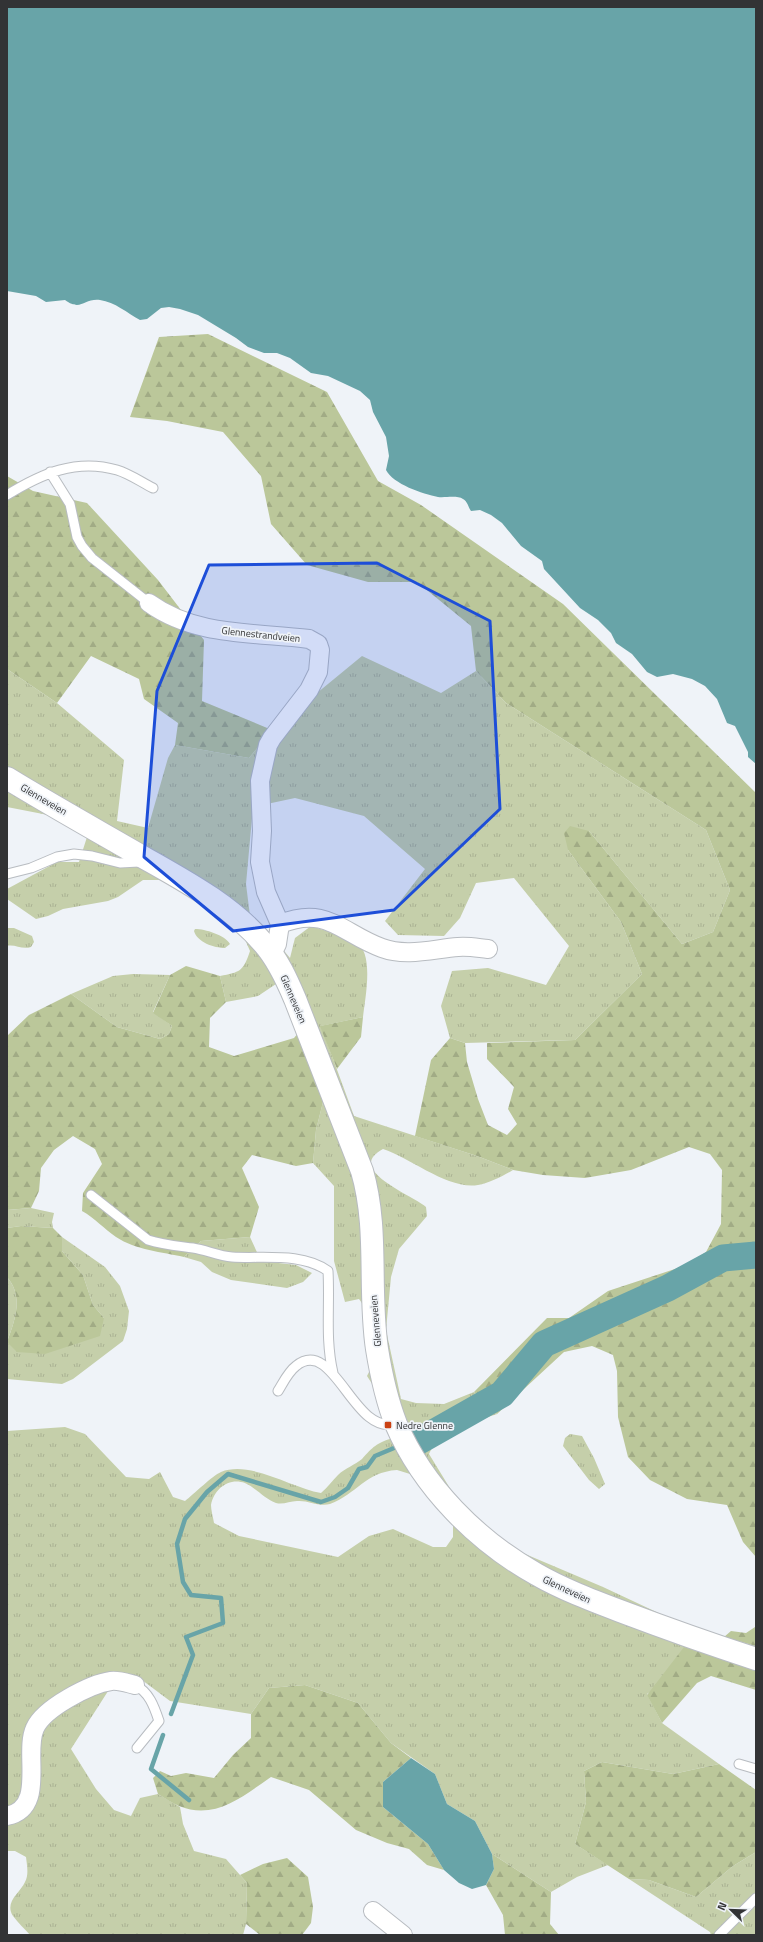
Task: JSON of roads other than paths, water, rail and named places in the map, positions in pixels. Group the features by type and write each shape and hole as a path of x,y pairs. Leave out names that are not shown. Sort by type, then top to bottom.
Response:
{"main road":[{"name":"Glenneveien","path":"7,778 182,879 233,914 256,934 272,954 286,978 295,999 362,1171 367,1188 372,1225 373,1300 376,1336 386,1394 396,1423 419,1466 442,1496 485,1540 536,1574 598,1603 682,1635 756,1659"}],"street":[{"name":"Glennestrandveien","path":"149,603 172,617 211,629 303,638 314,641 318,644 320,650 319,666 313,684 291,716 272,738 260,774 262,831 260,862 266,892 280,924"},
{"path":"272,954 277,944 280,924 295,918 314,916 337,925 382,948 396,952 416,952 460,947 488,949"},
{"path":"7,1816 15,1814 24,1807 28,1799 31,1784 34,1728 42,1716 61,1702 101,1683 120,1681 134,1685"},
{"path":"373,1911 403,1935"}],"lane":[{"path":"7,495 34,479 50,472 75,466 107,468 126,474 153,488"},
{"name":"Glennestrandveien","path":"50,472 70,504 77,537 82,546 92,558 149,603"},
{"path":"7,874 31,868 57,857 74,854 92,856 120,863 139,862 143,857"},
{"path":"91,1195 148,1240 231,1257 302,1261 321,1266 328,1271 329,1357 333,1373"},
{"path":"278,1391 291,1371 302,1362 314,1361 333,1373 368,1418 378,1424 384,1425 396,1423"},
{"path":"134,1685 145,1692 159,1721 137,1748"},
{"path":"740,1764 756,1769"},
{"path":"719,1935 756,1898"}],"water":[{"path":"7,7 756,7 756,764 748,757 748,752 735,726 727,723 717,699 705,686 692,679 673,674 657,677 647,672 632,654 616,643 611,633 598,620 580,608 544,569 542,561 521,546 502,523 491,515 480,510 471,511 463,499 454,497 438,497 409,488 395,480 386,470 389,456 386,437 373,412 370,400 360,391 328,376 311,373 290,358 277,353 264,353 248,347 198,315 180,309 169,307 161,308 147,319 140,320 116,305 105,301 95,300 75,305 65,300 46,302 36,296 7,291"},
{"path":"411,1758 435,1774 447,1804 475,1821 492,1854 494,1869 486,1885 472,1889 459,1883 444,1870 428,1844 383,1807 383,1782"}],"waterway":[{"path":"419,1441 502,1394 544,1344 668,1288 723,1258 756,1255"},
{"path":"171,1714 193,1655 186,1637 223,1623 221,1598 191,1595 183,1582 177,1544 185,1519 207,1492 228,1474 321,1502 335,1497 348,1488 359,1469 367,1467 375,1456 394,1448"},
{"path":"163,1735 151,1769 189,1800"}],"place":[{"name":"Nedre Glenne","path":"388,1425"}]}
